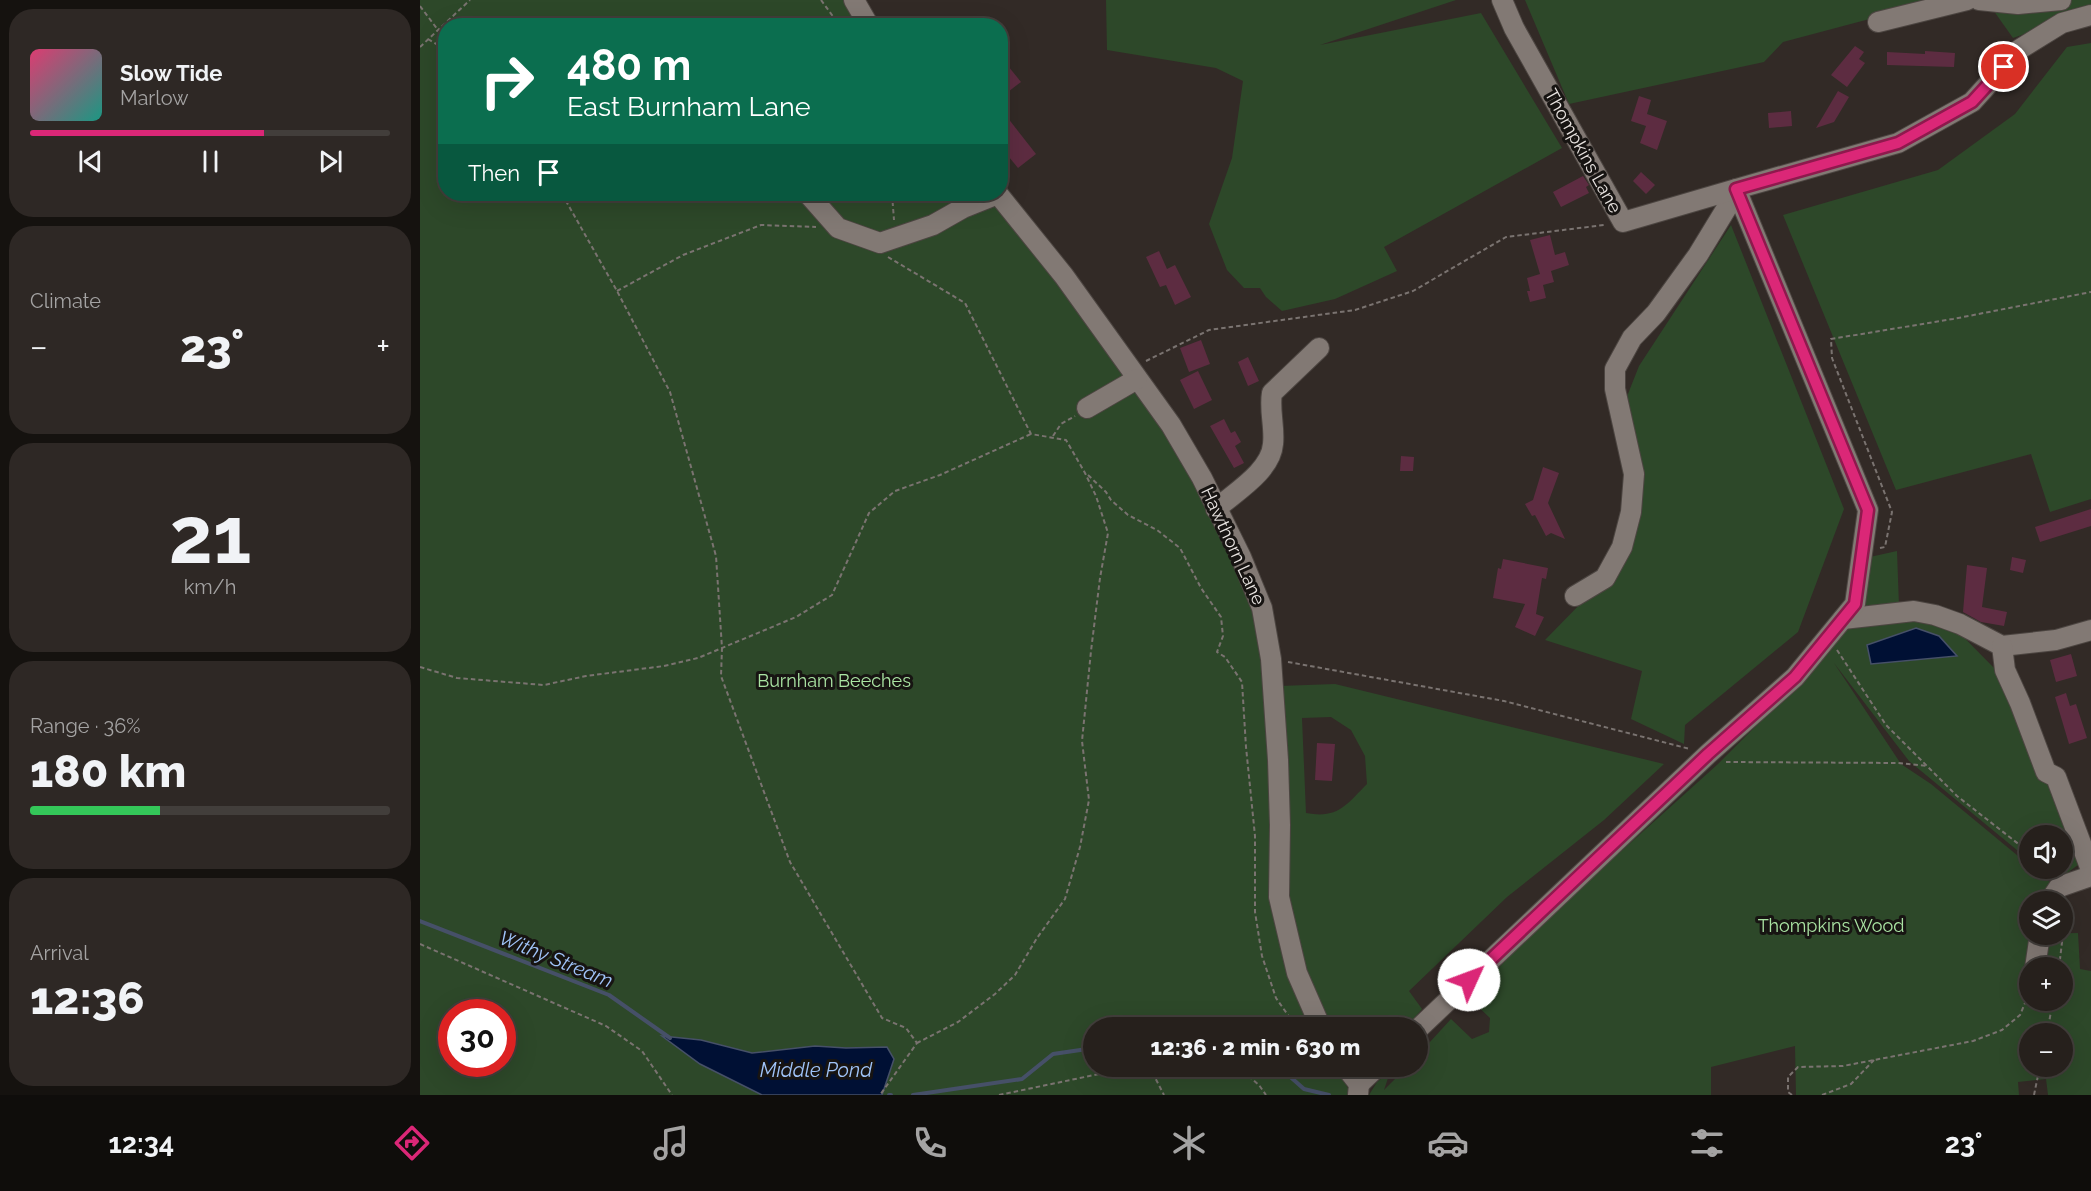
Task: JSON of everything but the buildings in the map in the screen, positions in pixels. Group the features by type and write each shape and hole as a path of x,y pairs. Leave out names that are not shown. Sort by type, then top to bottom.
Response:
{"street":[{"path":"854,0 864,18"},
{"name":"Thompkins Lane","path":"1502,0 1514,28 1623,222 1898,143 1972,102 2019,49 2062,23 2091,15"},
{"path":"1878,22 1967,0"},
{"path":"1979,0 2018,4 2061,0"},
{"path":"1428,1020 1716,758 1795,677 1855,604 1868,510 1736,190"},
{"path":"1575,596 1605,578 1622,547 1631,512 1634,474 1615,389 1615,369 1632,338 1656,313 1698,255 1736,190"},
{"path":"814,201 838,228 880,243 933,225 980,201"},
{"name":"Hawthorn Lane","path":"1004,201 1064,276 1171,425 1202,478 1241,557 1262,608 1271,659 1280,814 1279,897 1297,973 1316,1017"},
{"path":"1216,509 1264,468 1270,458 1274,442 1272,393 1319,348"},
{"path":"1087,408 1133,374"},
{"path":"1842,619 1914,610 1960,624 2002,646 2056,640 2091,630"},
{"path":"2002,646 2005,670 2046,772 2056,777 2091,870"},
{"path":"2056,891 2059,887 2091,876"},
{"path":"1358,1090 1369,1077"}],"path":[{"path":"451,18 470,0"},
{"path":"821,0 834,18"},
{"path":"420,6 438,30 420,47"},
{"path":"428,39 438,45"},
{"path":"566,201 670,392 716,556 722,648 721,676 790,862 882,1018 906,1028 917,1043"},
{"path":"1133,374 1209,330 1355,310 1413,291 1506,237 1623,222"},
{"path":"617,291 683,255 761,225 838,228"},
{"path":"882,254 964,303 1031,434"},
{"path":"1862,550 1885,547 1892,512 1832,358 1831,339 1953,319 2091,292"},
{"path":"1052,437 1061,424 1087,408"},
{"path":"420,667 457,678 509,684 544,685 586,676 664,666 698,658 796,617 832,595 869,513 895,491 940,475 1031,434 1066,440 1085,473 1108,533 1100,578 1082,741 1089,800 1080,847 1065,899 1036,938 1015,975 995,994 958,1022 917,1043 880,1095"},
{"path":"1085,473 1128,515 1157,530 1180,548 1201,588 1221,617 1222,636 1217,652 1225,657 1242,682 1245,747 1256,836 1255,912 1262,957 1276,998 1289,1017"},
{"path":"1828,637 1886,725 1957,796 2019,844"},
{"path":"1271,659 1504,700 1716,758 1898,763 1927,766"},
{"path":"2060,957 2069,884"},
{"path":"420,944 606,1026 642,1051 672,1095"},
{"path":"1792,1095 1788,1092 1788,1077 1798,1067 1843,1066 1973,1041 2002,1030 2022,1011"},
{"path":"1822,1095 1851,1084 1874,1060"},
{"path":"999,1095 1085,1077"},
{"path":"1155,1077 1164,1095"},
{"path":"1250,1077 1259,1084 1266,1095"},
{"path":"2034,1095 2038,1077"}],"green space":[{"name":"Burnham Beeches","path":"420,0 849,0 859,18 438,18 438,201 994,201 1152,406 1253,591 1262,630 1274,816 1311,1017 1083,1017 1083,1077 1342,1077 1349,1090 1349,1095 420,1095"},
{"path":"1106,0 1456,0 1320,45 1481,13 1562,148 1384,247 1397,271 1335,299 1282,311 1266,297 1260,288 1244,288 1227,270 1209,224 1232,158 1243,81 1216,68 1107,50"},
{"path":"1525,0 1941,0 1783,42 1764,62 1569,104"},
{"path":"1986,0 2091,0 2091,11 2013,38"},
{"path":"2091,43 2091,499 2050,512 2031,454 1896,490 1783,215 1938,170 2015,114 2067,47"},
{"path":"1731,225 1844,509 1798,632 1685,725 1684,744 1631,719 1642,671 1545,640 1625,558 1626,399 1639,366"},
{"name":"Thompkins Wood","path":"1897,551 1899,606 1937,610 1995,669 2049,788 2063,825 2019,825 2019,852 1909,761 1834,663 1901,764 1931,784 2019,857 2019,879 2046,879 2050,882 2047,891 2019,891 2019,945 2073,945 2073,933 2078,933 2080,969 2091,971 2091,1095 2048,1095 2046,1079 2018,1082 2019,1095 1796,1095 1795,1046 1711,1067 1711,1095 1369,1095 1377,1082 1384,1077 1388,1077 1384,1090 1397,1077 1428,1077 1428,1044 1451,1019 1472,1039 1489,1032 1490,1018 1469,998 1546,919 1718,764 1828,654 1862,605 1870,557"},
{"path":"1335,684 1664,764 1604,820 1507,897 1409,991 1422,1009 1415,1017 1322,1017 1288,926 1279,686","holes":["1331,717 1351,730 1365,756 1367,784 1347,804 1341,809 1326,814 1306,813 1302,718"]},
{"path":"2073,852 2078,865 2073,869"}],"water":[{"path":"1916,628 1939,636 1957,656 1871,664 1867,645"},
{"name":"Middle Pond","path":"662,1036 701,1040 752,1053 815,1046 887,1047 894,1059 882,1095 762,1095 700,1064"}],"waterway":[{"name":"Withy Stream","path":"420,921 609,995 670,1038"},
{"name":"Withy Stream","path":"913,1095 1022,1079 1053,1054 1083,1050"},
{"name":"Withy Stream","path":"1290,1077 1304,1089 1329,1095"}],"route":[{"path":"1469,980 1708,754 1795,677 1855,604 1868,510 1736,189 1898,143 1972,102 2004,67"}]}
